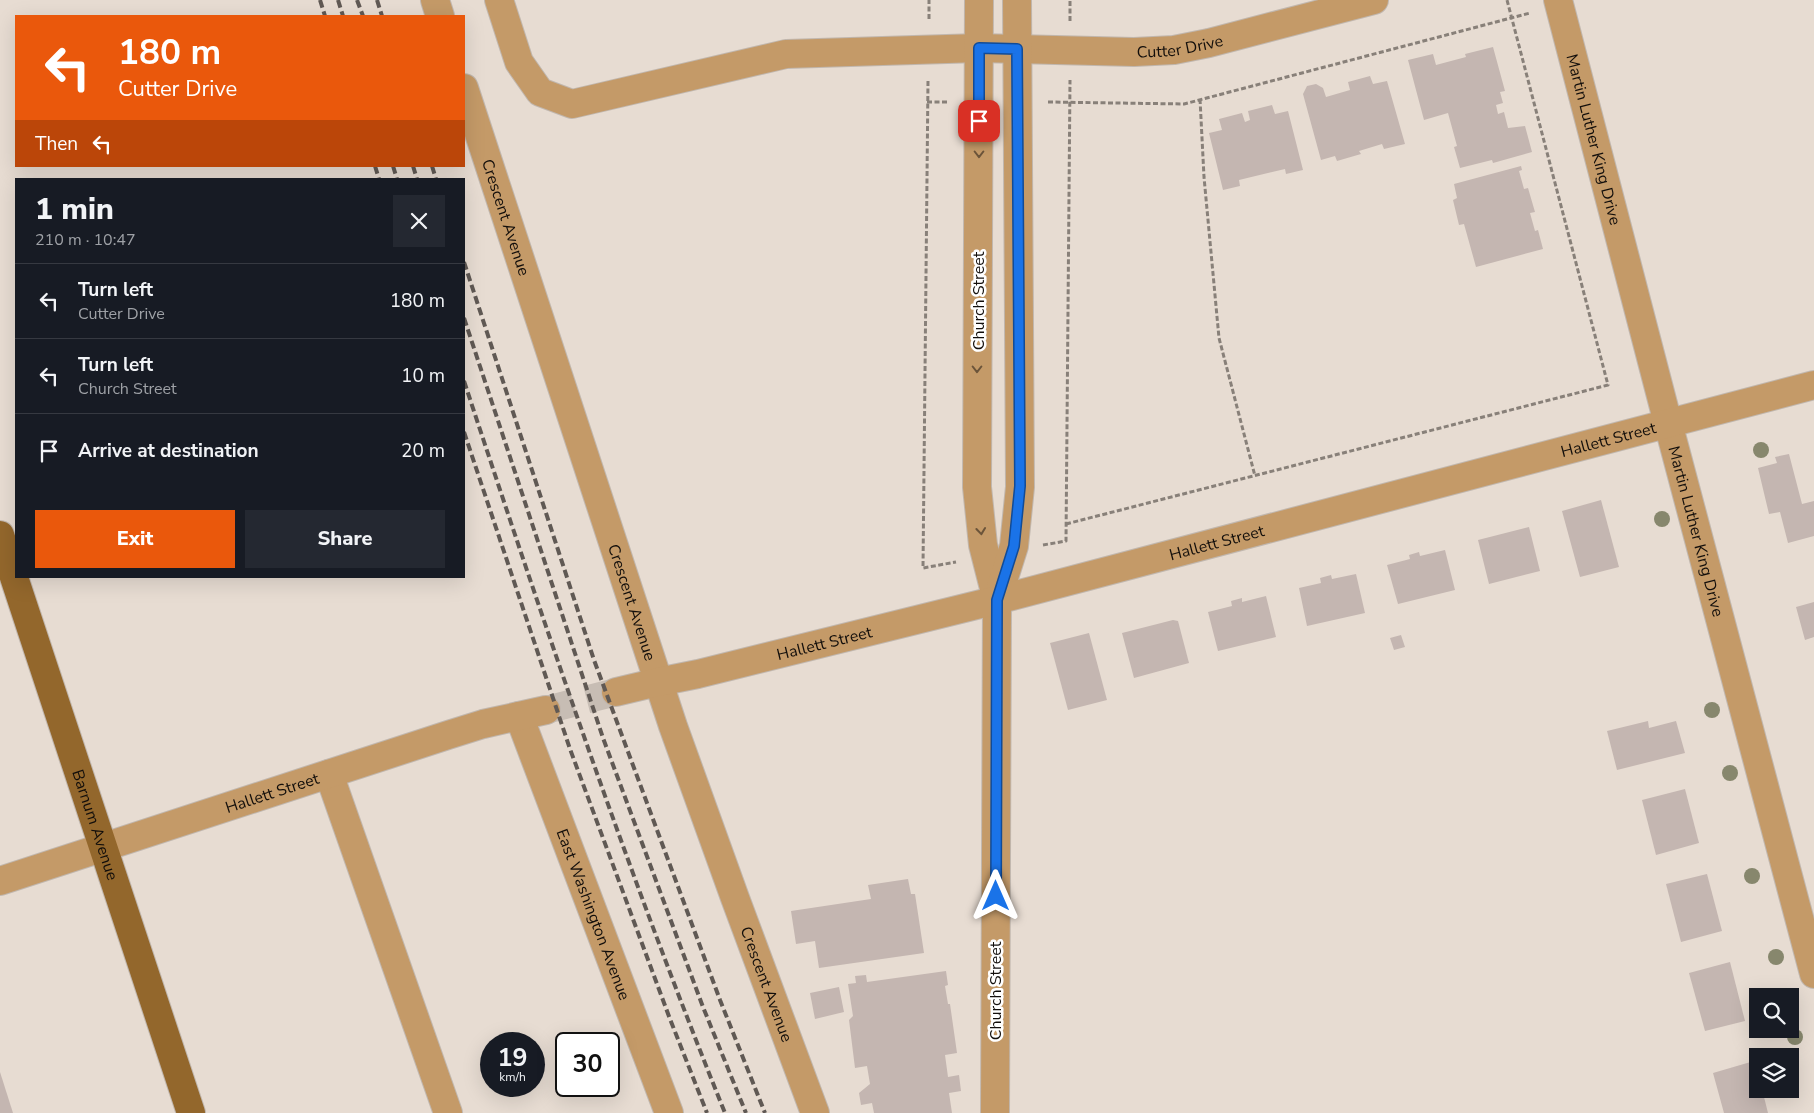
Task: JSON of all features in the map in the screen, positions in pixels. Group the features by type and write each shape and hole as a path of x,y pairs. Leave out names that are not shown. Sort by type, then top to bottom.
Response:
{"main road":[{"name":"Barnum Avenue","path":"0,536 191,1113"}],"street":[{"path":"435,0 440,15"},
{"name":"Cutter Drive","path":"499,0 519,62 540,92 572,104 786,54 979,48 1134,52 1174,50 1209,43 1374,0"},
{"name":"Church Street","path":"979,0 977,487 983,545 997,600 995,1113"},
{"name":"Church Street","path":"997,600 1014,546 1020,486 1017,0"},
{"name":"Martin Luther King Drive","path":"1559,3 1814,974"},
{"name":"Crescent Avenue","path":"465,91 658,682 735,898 815,1113"},
{"name":"Hallett Street","path":"616,692 698,674 997,600 1814,385"},
{"name":"Hallett Street","path":"0,881 448,734 546,710"},
{"name":"East Washington Avenue","path":"519,716 669,1113"},
{"path":"328,774 448,1113"}],"path":[{"path":"923,568 929,0"},
{"path":"1066,541 1070,0"},
{"path":"1066,524 1608,385 1507,0"},
{"path":"1017,102 1184,104 1512,18 1559,3"},
{"path":"1200,99 1204,177 1219,338 1255,476"},
{"path":"927,102 979,102"}],"building":[{"path":"1493,47 1505,91 1500,92 1503,103 1496,105 1498,114 1504,112 1508,128 1525,126 1532,152 1493,163 1492,160 1460,168 1454,147 1457,146 1448,113 1424,120 1408,60 1433,54 1436,65 1466,57 1465,54"},
{"path":"1370,76 1373,84 1387,81 1405,144 1384,149 1382,144 1359,151 1361,154 1337,161 1335,156 1321,160 1303,94 1307,86 1316,84 1323,88 1326,97 1350,90 1348,82"},
{"path":"1272,105 1275,114 1288,111 1303,170 1286,174 1285,169 1239,180 1240,186 1223,190 1209,133 1222,130 1219,119 1242,113 1245,122 1250,120 1248,111"},
{"path":"1521,166 1522,170 1519,171 1524,189 1528,188 1535,212 1530,213 1535,231 1538,230 1543,249 1476,267 1464,224 1459,225 1453,200 1457,198 1454,184"},
{"path":"1789,454 1802,504 1814,501 1814,536 1788,543 1780,512 1769,514 1758,468 1777,463 1775,457"},
{"path":"1601,500 1619,567 1580,577 1562,511"},
{"path":"1529,527 1540,571 1489,584 1478,540"},
{"path":"1445,550 1455,590 1398,604 1387,565 1410,559 1409,555 1419,552 1420,556"},
{"path":"1356,574 1365,613 1307,626 1299,588 1321,583 1320,578 1331,575 1332,579"},
{"path":"1266,596 1276,637 1218,651 1208,612 1232,606 1231,601 1242,598 1242,602"},
{"path":"1814,602 1814,637 1805,640 1796,607"},
{"path":"1173,620 1178,621 1189,663 1134,678 1122,633"},
{"path":"1089,633 1107,700 1068,710 1050,643"},
{"path":"1401,635 1405,647 1394,650 1390,638"},
{"path":"1648,721 1649,728 1676,721 1685,753 1617,770 1607,731"},
{"path":"1685,789 1699,843 1656,855 1642,800"},
{"path":"1707,874 1722,931 1681,942 1666,884"},
{"path":"908,879 911,894 915,894 924,953 819,968 815,941 796,944 791,911 871,899 868,885"},
{"path":"1730,962 1745,1021 1705,1031 1689,973"},
{"path":"946,971 948,985 945,986 948,1004 950,1004 957,1053 945,1055 948,1077 959,1075 961,1091 949,1093 952,1113 874,1113 872,1103 861,1105 859,1093 870,1084 867,1066 855,1068 849,1020 853,1016 848,984 856,983 855,976 866,975 867,982"},
{"path":"839,987 844,1012 815,1019 810,993"},
{"path":"1749,1062 1749,1098 1764,1098 1768,1113 1724,1113 1713,1073"},
{"path":"0,1072 13,1113 0,1113"}],"tunnel":[{"path":"546,710 616,692"}],"railway":[{"path":"320,0 325,15"},
{"path":"338,0 343,15"},
{"path":"357,0 363,15"},
{"path":"377,0 382,15"},
{"path":"375,167 379,178"},
{"path":"393,167 397,178"},
{"path":"413,167 417,178"},
{"path":"432,167 436,178"},
{"path":"465,265 594,660 720,1000 765,1113"},
{"path":"465,321 603,738 703,1007 746,1113"},
{"path":"465,384 588,749 689,1023 725,1113"},
{"path":"465,435 570,749 670,1019 707,1113"}],"route":[{"path":"979,121 979,48 1017,49 1020,486 1013,552 997,600 996,896"}]}
